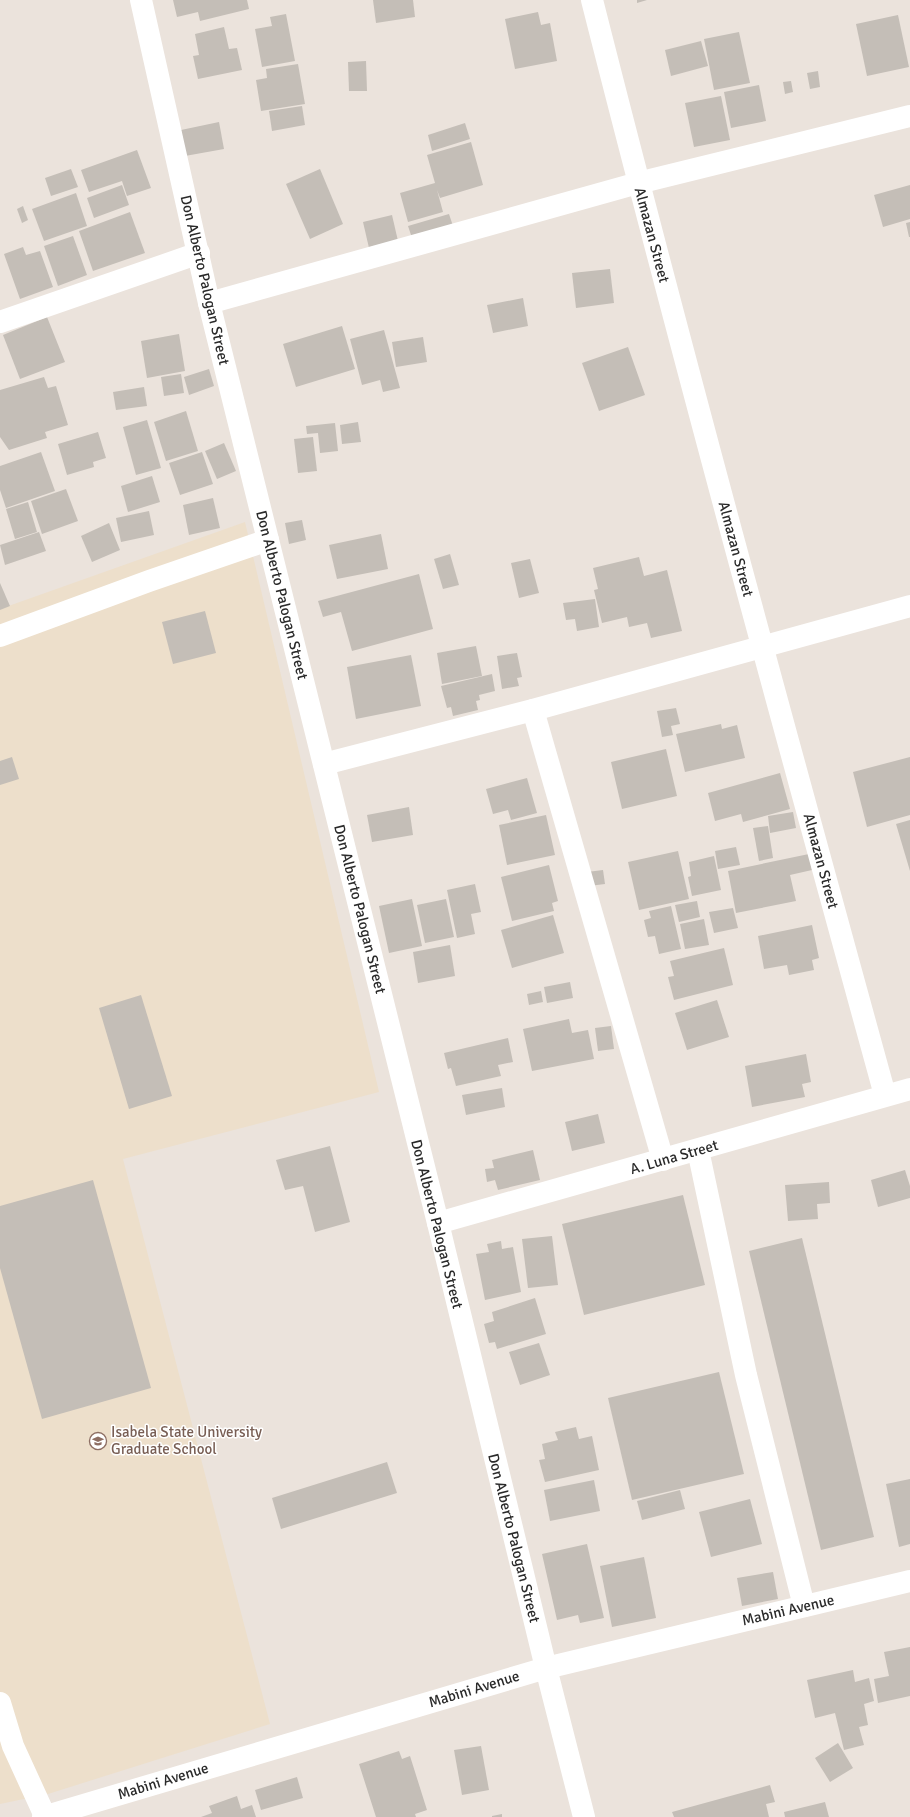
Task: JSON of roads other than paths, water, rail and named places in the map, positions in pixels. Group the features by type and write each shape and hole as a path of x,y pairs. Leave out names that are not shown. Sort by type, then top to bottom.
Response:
{"street":[{"name":"Don Alberto Palogan Street","path":"141,0 209,303 584,1817"},
{"name":"Almazan Street","path":"592,0 638,183 761,645 885,1095"},
{"path":"209,303 638,183 910,116"},
{"path":"0,322 198,253"},
{"path":"0,636 268,540"},
{"path":"324,764 533,710 761,645 910,606"},
{"path":"533,710 663,1160"},
{"name":"A. Luna Street","path":"438,1224 910,1089"},
{"path":"698,1150 746,1375 804,1606"},
{"name":"Mabini Avenue","path":"44,1817 546,1668 910,1581"},
{"path":"0,1703 13,1746 44,1817"}],"place":[{"name":"Isabela State University Graduate School","path":"98,1441"}]}
